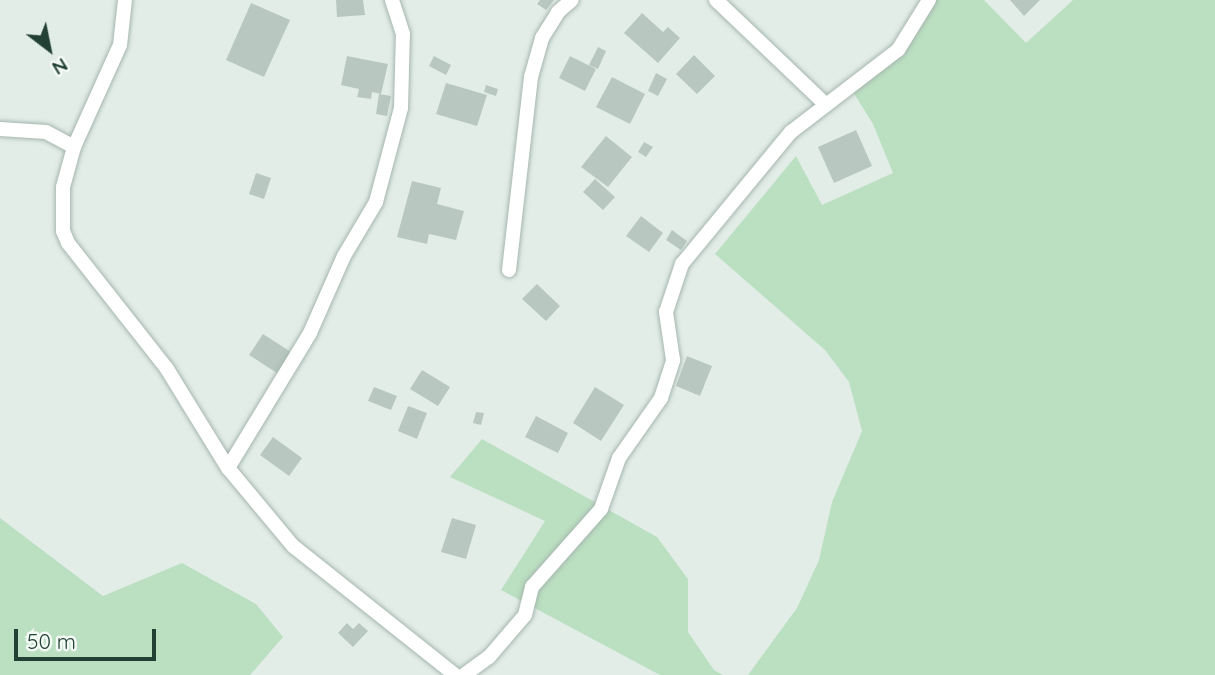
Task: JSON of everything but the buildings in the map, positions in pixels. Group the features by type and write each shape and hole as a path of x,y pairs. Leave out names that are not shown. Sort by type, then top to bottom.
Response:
{"street":[{"path":"125,0 120,45 74,147 63,187 64,231 68,243 167,369 228,468 293,546 455,675"},
{"path":"228,468 310,332 344,256 376,202 401,108 403,34 392,0"},
{"path":"509,270 531,77 542,38 558,12 572,0"},
{"path":"716,0 824,103"},
{"path":"464,675 489,657 525,615 532,587 601,509 619,458 662,398 673,360 666,312 682,264 791,132 824,103 898,50 929,0"},
{"path":"0,129 46,132 74,147"}],"green space":[{"path":"936,0 984,0 1026,43 1073,0 1215,0 1215,675 748,675 797,608 819,560 832,502 862,431 849,382 825,350 715,254 796,156 822,205 893,173 873,124 853,92"},
{"path":"482,439 657,537 688,579 688,632 714,670 723,675 660,675 501,590 545,521 450,477"},
{"path":"0,518 103,596 182,563 256,604 283,637 250,675 0,675"}]}
